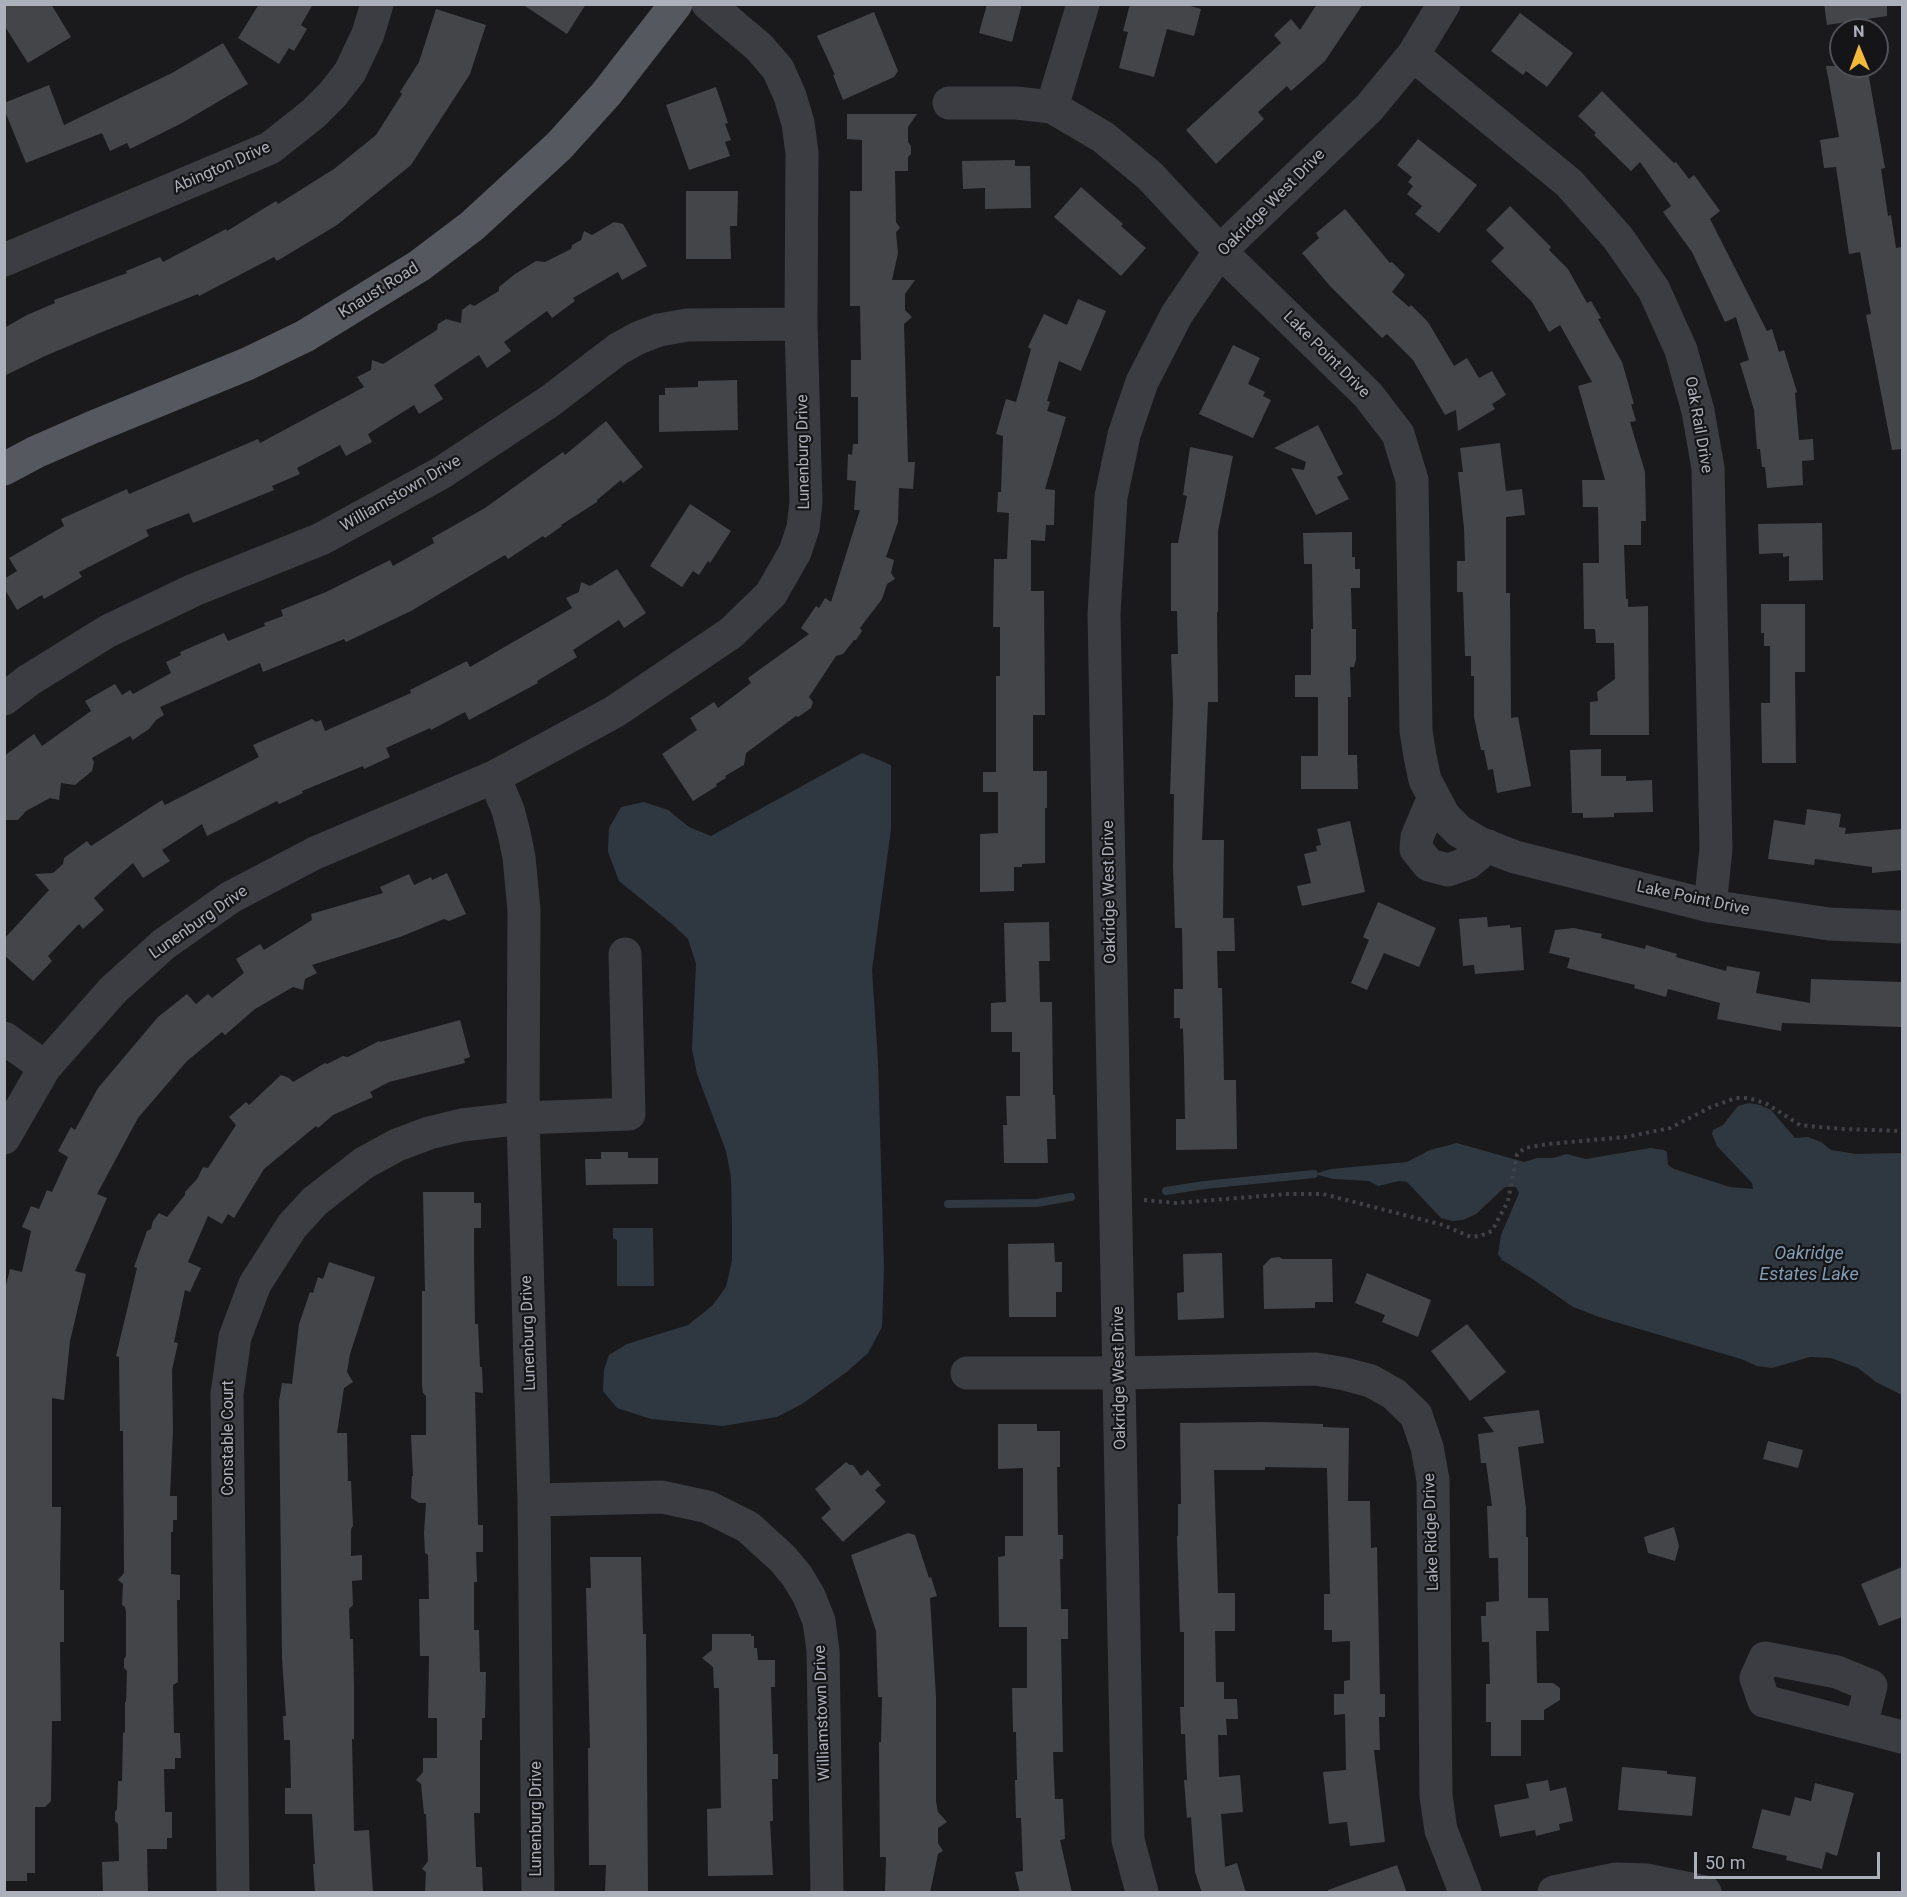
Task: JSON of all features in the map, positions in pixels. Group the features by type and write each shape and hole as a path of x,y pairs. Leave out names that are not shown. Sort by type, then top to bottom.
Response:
{"main road":[{"name":"Knaust Road","path":"4,470 36,452 248,364 305,336 419,266 472,226 559,146 613,86 676,4"}],"street":[{"name":"Abington Drive","path":"8,250 212,174 270,148 313,114 350,72 368,34 377,4"},
{"name":"Lunenburg Drive","path":"4,1138 45,1067 113,990 164,944 231,897 315,854 494,777 624,705 731,633 771,594 795,552 803,528 806,502 801,324 802,153 798,123 790,96 778,69 759,47 708,4"},
{"path":"1052,107 1083,4"},
{"name":"Oakridge West Drive","path":"1142,1893 1128,1840 1104,614 1111,497 1124,435 1142,382 1177,314 1220,251 1369,108 1413,55 1444,4"},
{"name":"Oak Rail Drive","path":"1413,55 1569,183 1618,238 1654,290 1681,350 1698,411 1708,468 1716,849 1710,906"},
{"name":"Lake Point Drive","path":"949,103 1016,103 1052,107 1103,136 1150,176 1220,251 1368,395 1398,434 1412,480 1416,731 1425,780 1444,816 1459,831 1515,857 1710,906 1829,924 1902,927"},
{"name":"Williamstown Drive","path":"4,699 29,680 108,631 194,590 321,539 441,473 550,401 618,349 638,338 659,330 687,325 801,324"},
{"name":"Lunenburg Drive","path":"494,777 508,810 519,857 524,910 523,1118 534,1500 538,1893"},
{"path":"1434,797 1417,837 1416,849 1429,865 1448,870 1468,863 1488,846"},
{"name":"Constable Court","path":"233,1893 227,1394 235,1337 255,1284 292,1226 315,1201 364,1162 397,1145 429,1133 462,1125 523,1118 629,1114 625,954"},
{"path":"4,1038 45,1067"},
{"name":"Lake Ridge Drive","path":"968,1373 1316,1370 1371,1381 1394,1394 1416,1415 1427,1447 1433,1480 1436,1796 1441,1830 1465,1893"},
{"name":"Williamstown Drive","path":"534,1500 662,1497 708,1507 748,1527 783,1559 797,1576 809,1596 819,1621 824,1651 827,1893"},
{"path":"1861,1725 1902,1737"},
{"path":"1554,1893 1616,1879 1646,1880 1705,1893"}],"path":[{"path":"1116,1197 1176,1203 1288,1194 1323,1194 1443,1225 1471,1237 1492,1231 1508,1202 1517,1154 1526,1148 1626,1137 1670,1128 1711,1107 1736,1098 1749,1098 1767,1104 1800,1125 1902,1131"}],"water":[{"path":"862,753 891,765 891,829 872,970 878,1062 884,1268 882,1327 868,1353 848,1371 802,1404 777,1417 723,1426 651,1419 617,1408 603,1391 604,1370 609,1355 627,1344 688,1325 712,1306 726,1287 732,1260 732,1225 731,1178 726,1151 697,1074 692,1049 696,964 688,939 619,881 608,852 609,828 621,807 644,802 668,810 689,827 711,836"},
{"name":"Oakridge Estates Lake","path":"1749,1103 1771,1110 1795,1138 1808,1137 1821,1142 1831,1150 1856,1154 1902,1153 1902,1395 1876,1382 1858,1368 1831,1358 1810,1357 1772,1368 1757,1366 1573,1307 1502,1260 1498,1254 1501,1235 1519,1193 1516,1187 1505,1187 1476,1214 1463,1220 1452,1221 1441,1218 1407,1182 1399,1181 1378,1186 1369,1181 1333,1179 1314,1174 1331,1169 1407,1162 1430,1150 1457,1143 1524,1162 1567,1154 1586,1159 1650,1148 1667,1152 1668,1165 1674,1169 1730,1187 1753,1189 1752,1183 1717,1146 1712,1134 1713,1130 1723,1125 1738,1106"},
{"path":"613,1228 653,1228 654,1286 617,1286 617,1240 613,1238"}],"building":[{"path":"4,4 51,4 71,37 28,63 4,25"},
{"path":"259,4 313,4 301,25 307,29 294,51 289,48 279,64 238,38"},
{"path":"522,4 586,4 567,34"},
{"path":"987,4 1022,4 1012,42 979,33"},
{"path":"1130,4 1183,4 1201,9 1194,36 1167,29 1154,77 1119,68 1128,32 1123,31"},
{"path":"1317,4 1363,4 1325,61 1291,91 1287,86 1258,112 1264,119 1216,164 1186,130 1281,43 1274,35 1291,19 1300,30"},
{"path":"1824,4 1887,4 1887,16 1829,18 1829,25 1827,25"},
{"path":"436,9 486,25 470,74 411,165 337,225 277,261 274,257 199,296 198,294 102,332 4,376 4,328 55,303 54,300 127,273 126,271 160,257 163,262 226,229 227,231 276,201 278,204 334,169 376,135 419,62"},
{"path":"874,12 898,71 894,77 843,100 833,75 835,75 817,36"},
{"path":"1520,13 1573,53 1547,87 1526,71 1523,75 1491,51"},
{"path":"223,43 248,84 182,123 130,149 127,143 110,151 102,133 26,163 4,109 4,103 49,85 64,125 172,73"},
{"path":"1826,66 1829,66 1829,78 1869,78 1885,168 1881,169 1888,216 1891,215 1896,248 1902,247 1902,449 1892,450 1866,315 1871,314 1860,252 1849,254 1836,167 1824,168 1820,140 1839,137"},
{"path":"716,87 728,123 725,124 731,140 725,142 730,156 689,170 666,105"},
{"path":"1602,91 1674,163 1676,162 1689,179 1694,175 1720,211 1710,219 1767,331 1772,329 1779,352 1784,350 1797,392 1795,393 1799,440 1813,439 1814,460 1802,461 1803,485 1767,488 1765,467 1762,467 1760,449 1757,449 1754,410 1740,363 1749,360 1736,317 1725,322 1692,252 1663,212 1671,206 1640,162 1631,171 1578,116"},
{"path":"847,114 917,114 908,127 911,154 908,157 908,171 895,171 896,222 900,228 896,232 898,253 892,280 915,280 905,294 905,310 912,317 904,324 908,462 915,462 913,489 899,488 898,522 886,557 894,560 891,573 895,579 887,584 882,599 860,628 862,631 856,640 843,654 836,656 809,697 813,702 811,708 798,717 796,716 746,753 744,765 725,776 726,778 716,784 717,786 693,801 662,754 697,730 690,718 714,702 718,708 751,683 748,678 809,634 801,628 816,606 819,608 825,598 831,602 860,510 854,510 856,481 847,480 848,454 852,455 853,444 858,444 858,397 851,397 851,360 861,360 860,306 850,306 850,191 862,191 862,140 847,139"},
{"path":"1418,139 1477,185 1439,233 1415,214 1422,206 1407,194 1413,186 1408,182 1412,177 1397,165"},
{"path":"1015,160 1015,166 1030,166 1031,208 985,209 985,188 963,189 962,161"},
{"path":"1081,187 1146,248 1121,276 1054,217"},
{"path":"686,191 738,191 737,226 730,226 731,259 686,259"},
{"path":"1510,206 1551,247 1549,250 1568,269 1587,303 1591,301 1601,318 1598,319 1622,362 1634,404 1631,404 1636,421 1630,422 1645,472 1646,521 1641,521 1641,545 1624,545 1626,599 1628,599 1628,607 1648,606 1649,735 1590,735 1590,702 1598,701 1597,692 1615,679 1614,643 1596,643 1595,629 1584,629 1583,563 1599,563 1598,507 1583,507 1582,480 1605,480 1578,386 1592,382 1560,325 1549,332 1532,302 1491,261 1504,248 1486,230"},
{"path":"1345,209 1390,263 1392,262 1405,275 1392,292 1409,307 1411,305 1428,322 1454,366 1467,358 1479,378 1492,371 1506,395 1492,404 1495,409 1458,431 1456,410 1445,415 1413,360 1387,334 1382,338 1330,286 1302,253 1319,238 1316,233"},
{"path":"614,222 623,224 647,266 622,280 618,272 573,298 575,301 552,318 547,311 504,342 511,351 487,368 479,355 434,385 443,399 419,414 414,405 368,434 372,442 346,456 340,445 297,468 300,474 272,486 274,490 193,523 189,513 146,530 149,536 79,572 82,577 44,599 42,595 17,610 4,588 4,579 17,571 9,558 64,526 61,519 127,489 129,494 258,439 260,443 364,387 357,377 371,370 372,360 383,364 437,330 438,324 446,319 461,323 462,310 470,304 474,306 499,291 499,287 515,274 536,261 545,262 571,249 572,245 581,240 584,231 592,235"},
{"path":"1078,299 1106,311 1081,371 1059,361 1047,401 1050,402 1047,411 1066,417 1045,489 1055,490 1054,525 1046,525 1045,541 1031,540 1031,591 1044,591 1045,715 1033,715 1033,771 1047,771 1045,863 1022,864 1022,867 1014,867 1014,891 980,892 980,834 998,833 998,792 983,792 983,772 996,772 996,676 1000,676 1000,627 993,627 994,559 1007,559 1009,513 997,512 998,492 1001,492 1003,436 996,434 1006,399 1016,402 1031,349 1028,347 1044,314 1067,325"},
{"path":"1233,345 1260,358 1248,384 1265,392 1263,396 1271,400 1253,438 1199,414"},
{"path":"737,380 738,430 659,432 659,395 665,395 665,388 698,387 698,381"},
{"path":"606,421 643,467 623,483 621,480 597,502 545,538 543,536 508,559 505,555 411,611 346,642 344,639 263,672 260,663 160,707 164,715 156,720 149,729 133,740 130,736 92,758 94,762 92,771 75,785 61,783 59,800 50,798 26,811 18,820 4,820 4,756 34,734 42,746 91,711 85,701 115,684 122,695 130,690 133,694 171,673 166,662 181,655 180,652 224,633 228,641 283,616 281,610 326,592 390,560 393,566 434,543 432,538 485,508 563,452 565,455"},
{"path":"1318,425 1343,474 1337,477 1349,499 1316,515 1291,468 1304,470 1306,462 1274,448"},
{"path":"1500,443 1506,491 1522,489 1525,515 1506,517 1506,593 1510,593 1511,718 1518,717 1531,786 1497,793 1493,769 1488,770 1474,717 1474,676 1471,676 1471,656 1465,656 1463,592 1457,592 1457,561 1465,561 1458,472 1463,472 1460,448"},
{"path":"1190,447 1233,456 1218,531 1218,702 1208,702 1202,840 1224,840 1223,918 1234,918 1235,951 1217,951 1218,988 1222,988 1224,1080 1236,1080 1237,1149 1176,1150 1176,1119 1185,1119 1183,1028 1180,1029 1180,1018 1174,1018 1174,989 1183,989 1182,928 1175,928 1174,794 1170,794 1173,703 1171,654 1178,654 1177,611 1171,611 1171,543 1178,543 1187,496 1183,495"},
{"path":"690,504 731,531 710,563 708,561 699,575 693,571 682,587 650,566"},
{"path":"1822,523 1823,580 1789,581 1789,556 1783,557 1783,553 1759,554 1758,524"},
{"path":"1352,532 1352,557 1355,557 1355,569 1360,569 1360,588 1351,588 1352,629 1356,629 1356,659 1354,667 1350,667 1348,755 1357,755 1358,789 1301,789 1301,756 1318,756 1318,697 1295,697 1295,675 1311,675 1312,564 1304,564 1303,533"},
{"path":"617,569 646,613 624,628 619,620 573,650 577,657 537,681 538,683 469,720 465,712 431,730 430,728 386,748 390,757 364,769 363,766 302,791 303,793 279,804 277,801 207,836 202,824 162,850 170,861 143,878 133,863 94,898 104,910 83,929 79,924 48,956 52,961 33,981 4,955 4,939 49,890 35,874 53,873 63,864 64,858 87,841 91,846 162,800 165,805 259,757 253,745 312,719 316,722 321,720 325,731 411,693 410,690 467,661 470,667 572,608 566,598 579,592 581,582 590,586"},
{"path":"1761,604 1805,604 1805,672 1795,672 1796,763 1762,763 1761,703 1770,703 1770,646 1764,646 1764,633 1761,633"},
{"path":"1601,749 1601,776 1626,776 1626,781 1652,780 1653,812 1614,813 1614,817 1583,818 1583,813 1572,813 1570,750"},
{"path":"1807,809 1841,814 1839,827 1846,828 1845,834 1902,829 1902,870 1872,873 1872,867 1815,859 1814,865 1768,859 1774,820 1805,825"},
{"path":"1350,821 1365,892 1302,906 1297,886 1311,883 1304,854 1317,851 1316,846 1321,845 1317,829"},
{"path":"447,873 466,914 449,921 444,919 400,937 312,965 317,973 305,979 303,990 293,987 255,1009 225,1035 222,1032 187,1061 138,1118 97,1194 107,1198 75,1271 86,1274 70,1341 64,1400 52,1398 52,1507 61,1507 60,1590 64,1590 64,1642 60,1642 61,1721 52,1721 51,1801 45,1807 35,1807 35,1873 27,1873 27,1881 4,1881 4,1294 10,1269 22,1272 31,1231 22,1227 31,1206 39,1209 47,1190 52,1192 68,1157 58,1151 71,1127 75,1130 98,1088 158,1017 187,994 196,1004 208,994 212,998 244,973 236,959 260,944 264,950 312,920 311,914 383,893 380,887 409,874 414,885"},
{"path":"1378,902 1436,928 1419,967 1384,953 1367,990 1351,983 1369,940 1363,937"},
{"path":"1487,917 1488,927 1510,925 1510,928 1521,927 1524,970 1475,974 1474,965 1463,966 1459,919"},
{"path":"1049,922 1050,961 1039,961 1040,1002 1052,1002 1056,1139 1047,1139 1048,1163 1004,1163 1003,1125 1007,1125 1006,1096 1020,1096 1020,1052 1012,1052 1012,1032 991,1032 991,1003 1006,1002 1004,923"},
{"path":"1574,928 1602,934 1601,938 1645,949 1646,945 1677,954 1676,957 1726,971 1727,966 1760,972 1756,993 1810,1003 1811,979 1902,982 1902,1027 1782,1023 1781,1031 1717,1019 1720,1003 1668,989 1666,997 1634,988 1635,985 1567,968 1570,958 1549,953 1555,930"},
{"path":"460,1020 470,1057 464,1059 465,1063 389,1082 370,1092 373,1097 333,1115 318,1128 316,1126 264,1169 234,1218 228,1214 222,1224 208,1216 188,1262 201,1268 190,1292 185,1290 174,1342 178,1343 172,1370 173,1430 170,1496 177,1496 177,1520 173,1520 173,1532 171,1532 171,1574 180,1575 180,1600 177,1600 178,1682 173,1685 174,1733 180,1733 181,1758 175,1758 175,1769 164,1769 165,1812 172,1812 172,1838 167,1838 167,1849 147,1849 148,1893 103,1893 102,1862 119,1861 118,1824 115,1821 115,1812 118,1781 122,1781 127,1671 124,1668 126,1612 122,1605 123,1584 118,1580 124,1573 123,1431 120,1431 119,1357 116,1356 137,1268 134,1267 147,1231 151,1229 159,1213 167,1217 197,1179 203,1167 208,1168 236,1125 229,1117 246,1102 249,1105 281,1075 293,1082 325,1063 343,1056 348,1057 379,1041"},
{"path":"601,1152 628,1152 628,1158 658,1158 658,1184 586,1185 585,1159 601,1159"},
{"path":"423,1192 474,1192 474,1203 481,1203 481,1228 474,1228 474,1259 475,1324 478,1324 483,1393 475,1392 478,1525 483,1525 483,1552 476,1552 474,1630 479,1630 480,1672 486,1672 485,1718 482,1718 482,1740 480,1740 480,1813 474,1813 476,1867 482,1867 483,1893 425,1893 426,1872 422,1869 428,1861 426,1814 424,1814 421,1784 416,1780 423,1772 423,1758 437,1758 437,1718 428,1718 429,1656 420,1656 419,1599 429,1599 428,1555 425,1553 424,1533 426,1503 419,1503 411,1498 413,1476 411,1435 426,1435 426,1396 422,1385 422,1291 425,1291"},
{"path":"1054,1243 1055,1262 1062,1262 1062,1292 1056,1292 1056,1317 1009,1317 1008,1244"},
{"path":"1222,1253 1224,1318 1178,1320 1177,1293 1184,1292 1183,1254"},
{"path":"1271,1258 1282,1259 1332,1259 1333,1302 1315,1302 1315,1308 1264,1309 1263,1266"},
{"path":"329,1262 375,1277 350,1354 347,1372 353,1382 344,1388 337,1433 347,1433 348,1481 351,1481 353,1526 351,1556 362,1555 362,1580 352,1581 353,1605 349,1609 350,1639 353,1639 354,1831 369,1830 373,1893 315,1893 312,1814 285,1814 285,1788 291,1788 290,1740 284,1740 283,1716 286,1716 282,1659 279,1401 282,1383 292,1384 299,1324 310,1292 313,1293 318,1277 323,1279"},
{"path":"1367,1273 1431,1300 1418,1337 1382,1322 1385,1315 1355,1303"},
{"path":"1467,1324 1506,1372 1470,1401 1431,1351"},
{"path":"1539,1410 1544,1443 1518,1447 1526,1508 1526,1537 1528,1537 1528,1598 1548,1598 1549,1631 1536,1631 1537,1683 1553,1683 1560,1688 1560,1700 1544,1710 1544,1720 1521,1720 1521,1756 1491,1756 1491,1722 1486,1722 1486,1684 1490,1684 1489,1642 1482,1642 1481,1616 1486,1616 1486,1602 1499,1601 1498,1558 1489,1558 1487,1506 1492,1506 1486,1463 1481,1463 1478,1434 1494,1432 1483,1417"},
{"path":"1180,1423 1323,1424 1323,1427 1349,1428 1348,1501 1370,1501 1371,1548 1377,1547 1380,1694 1385,1694 1385,1717 1379,1717 1380,1750 1374,1750 1385,1842 1350,1846 1347,1822 1329,1824 1323,1772 1346,1770 1345,1714 1334,1715 1334,1694 1344,1694 1344,1681 1350,1680 1350,1641 1332,1642 1332,1630 1324,1630 1324,1594 1330,1594 1327,1468 1265,1467 1265,1470 1214,1470 1218,1593 1235,1593 1235,1631 1215,1631 1216,1682 1224,1682 1224,1699 1237,1699 1238,1719 1226,1719 1227,1735 1218,1735 1219,1777 1240,1775 1243,1812 1221,1814 1225,1867 1237,1863 1246,1893 1202,1893 1195,1872 1191,1817 1187,1818 1184,1780 1187,1780 1185,1734 1181,1734 1180,1707 1184,1707 1184,1632 1180,1632 1177,1536 1178,1504 1181,1504"},
{"path":"998,1424 1037,1424 1037,1431 1060,1431 1060,1467 1057,1467 1058,1535 1063,1535 1063,1559 1060,1559 1061,1609 1068,1609 1068,1639 1061,1639 1063,1752 1053,1752 1055,1799 1063,1799 1065,1839 1060,1840 1072,1893 1020,1893 1015,1872 1023,1871 1021,1818 1016,1818 1016,1732 1013,1732 1012,1688 1027,1688 1027,1627 999,1627 998,1557 1005,1556 1005,1536 1023,1536 1023,1468 998,1469"},
{"path":"1768,1441 1803,1450 1798,1468 1763,1459"},
{"path":"846,1462 853,1465 861,1476 868,1470 881,1485 875,1490 886,1502 843,1542 821,1518 831,1509 815,1489"},
{"path":"1674,1527 1679,1546 1675,1561 1648,1553 1644,1537"},
{"path":"908,1533 915,1535 937,1596 930,1598 936,1697 936,1801 938,1812 947,1822 938,1828 938,1843 943,1851 938,1854 930,1893 885,1893 886,1857 880,1857 879,1742 881,1742 882,1697 878,1697 876,1631 851,1555"},
{"path":"590,1557 641,1557 643,1634 646,1634 648,1893 605,1893 606,1865 589,1865 588,1748 590,1748 586,1588 591,1588"},
{"path":"1902,1567 1902,1617 1879,1626 1861,1584"},
{"path":"712,1634 751,1634 754,1636 754,1648 757,1648 758,1660 775,1660 775,1687 771,1687 773,1754 778,1754 778,1779 772,1779 773,1821 770,1821 773,1875 708,1876 707,1809 721,1808 719,1688 714,1688 713,1667 702,1658 712,1650"},
{"path":"1622,1767 1667,1771 1667,1774 1696,1777 1692,1816 1618,1810"},
{"path":"1548,1780 1550,1791 1566,1787 1573,1821 1559,1824 1560,1830 1536,1836 1535,1830 1500,1837 1494,1805 1529,1798 1526,1784"},
{"path":"1815,1783 1854,1793 1837,1856 1826,1852 1822,1869 1786,1860 1787,1856 1752,1848 1762,1809 1790,1816 1795,1797 1811,1801"},
{"path":"1397,1865 1407,1893 1328,1893 1328,1890"}],"waterway":[{"path":"1166,1191 1314,1174"},
{"path":"948,1204 1037,1203 1071,1197"}]}
